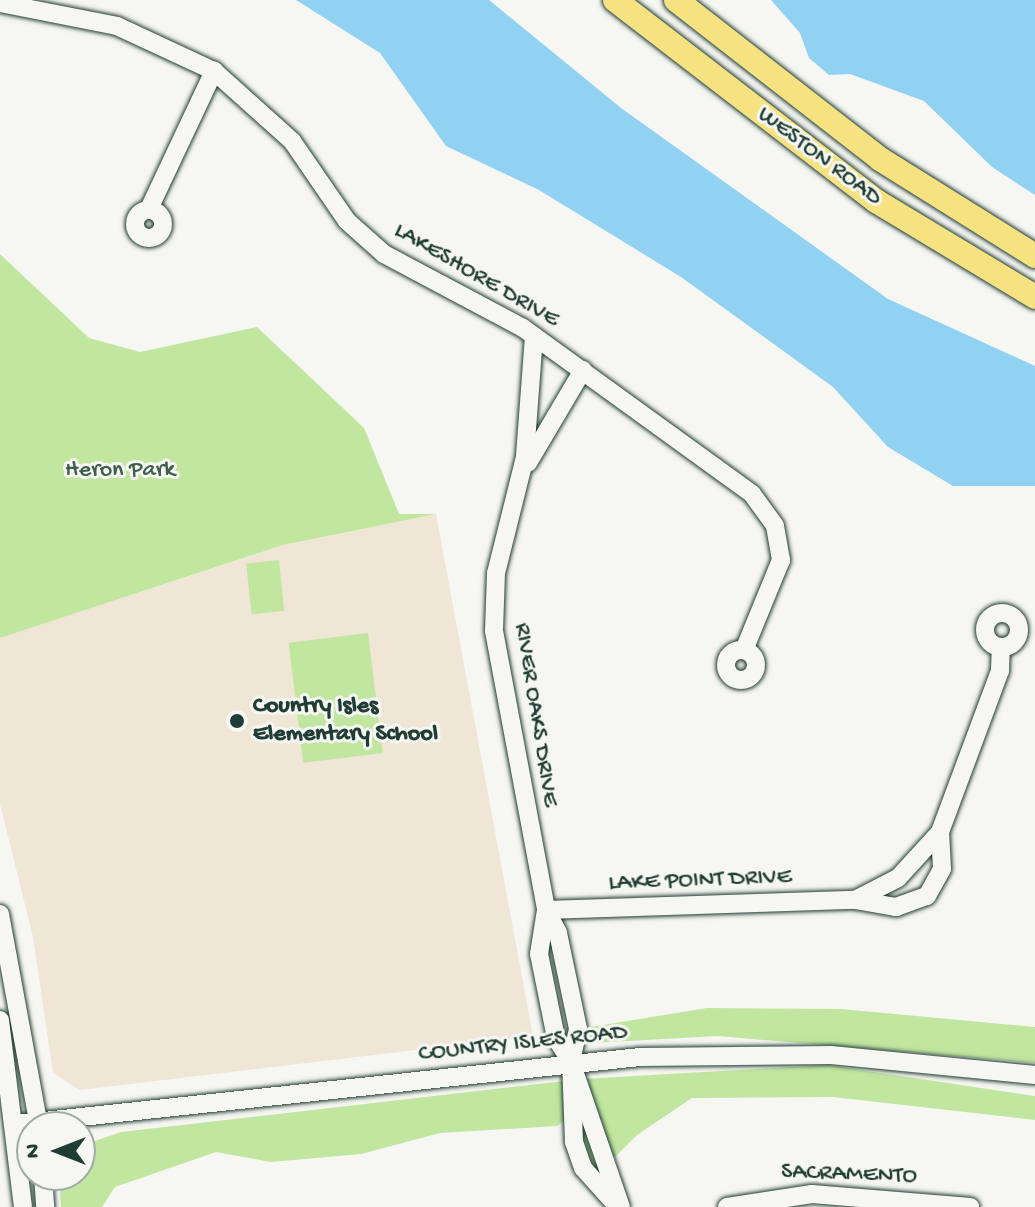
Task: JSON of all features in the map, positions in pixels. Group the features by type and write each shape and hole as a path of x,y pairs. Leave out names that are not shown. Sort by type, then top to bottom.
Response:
{"main road":[{"name":"WESTON ROAD","path":"615,0 876,201 1035,297"},
{"name":"WESTON ROAD","path":"676,0 880,159 1035,256"}],"street":[{"name":"LAKESHORE DRIVE","path":"0,3 117,26 214,71 292,141 347,221 384,254 534,336 752,494 775,526 781,560 744,650"},
{"path":"149,209 214,71"},
{"name":"RIVER OAKS DRIVE","path":"534,336 519,480 496,573 494,631 546,910 539,954 556,1038 571,1062 620,1207"},
{"name":"RIVER OAKS DRIVE","path":"519,480 583,370"},
{"name":"LAKE POINT DRIVE","path":"855,900 912,867 940,832 1000,671 1001,648"},
{"name":"LAKE POINT DRIVE","path":"546,910 855,900 896,907 927,896 942,869 940,832"},
{"path":"0,914 37,1111"},
{"path":"0,1020 16,1124"},
{"name":"COUNTRY ISLES ROAD","path":"96,1117 571,1062 769,1053 941,1060 1035,1075"},
{"name":"SACRAMENTO","path":"727,1207 812,1194 970,1207"}],"shaded area":[{"name":"Country Isles Elementary School","path":"436,514 533,1036 80,1090 53,1073 33,937 0,804 0,638 283,545"}],"green space":[{"name":"Heron Park","path":"0,254 89,338 140,352 257,327 364,428 399,514 436,514 283,545 0,638"},
{"path":"279,560 284,611 252,614 246,563"},
{"path":"368,633 383,753 303,763 289,643"},
{"path":"707,1008 841,1009 1035,1027 1035,1063 717,1036 575,1044 578,1029"},
{"path":"827,1065 1035,1096 1035,1120 833,1097 692,1098 637,1135 603,1169 600,1183 583,1168 570,1116 557,1126 440,1133 361,1154 271,1162 216,1152 115,1187 102,1207 61,1207 60,1191 96,1191 96,1141 121,1132 582,1079"}],"water":[{"path":"296,0 489,0 621,108 888,299 1035,366 1035,486 953,486 888,447 833,387 681,277 539,190 446,146 380,53"},
{"path":"771,0 1035,0 1035,195 992,167 924,101 850,74 829,75 809,58 800,33"}],"place":[{"name":"Country Isles Elementary School","path":"237,721"}]}
